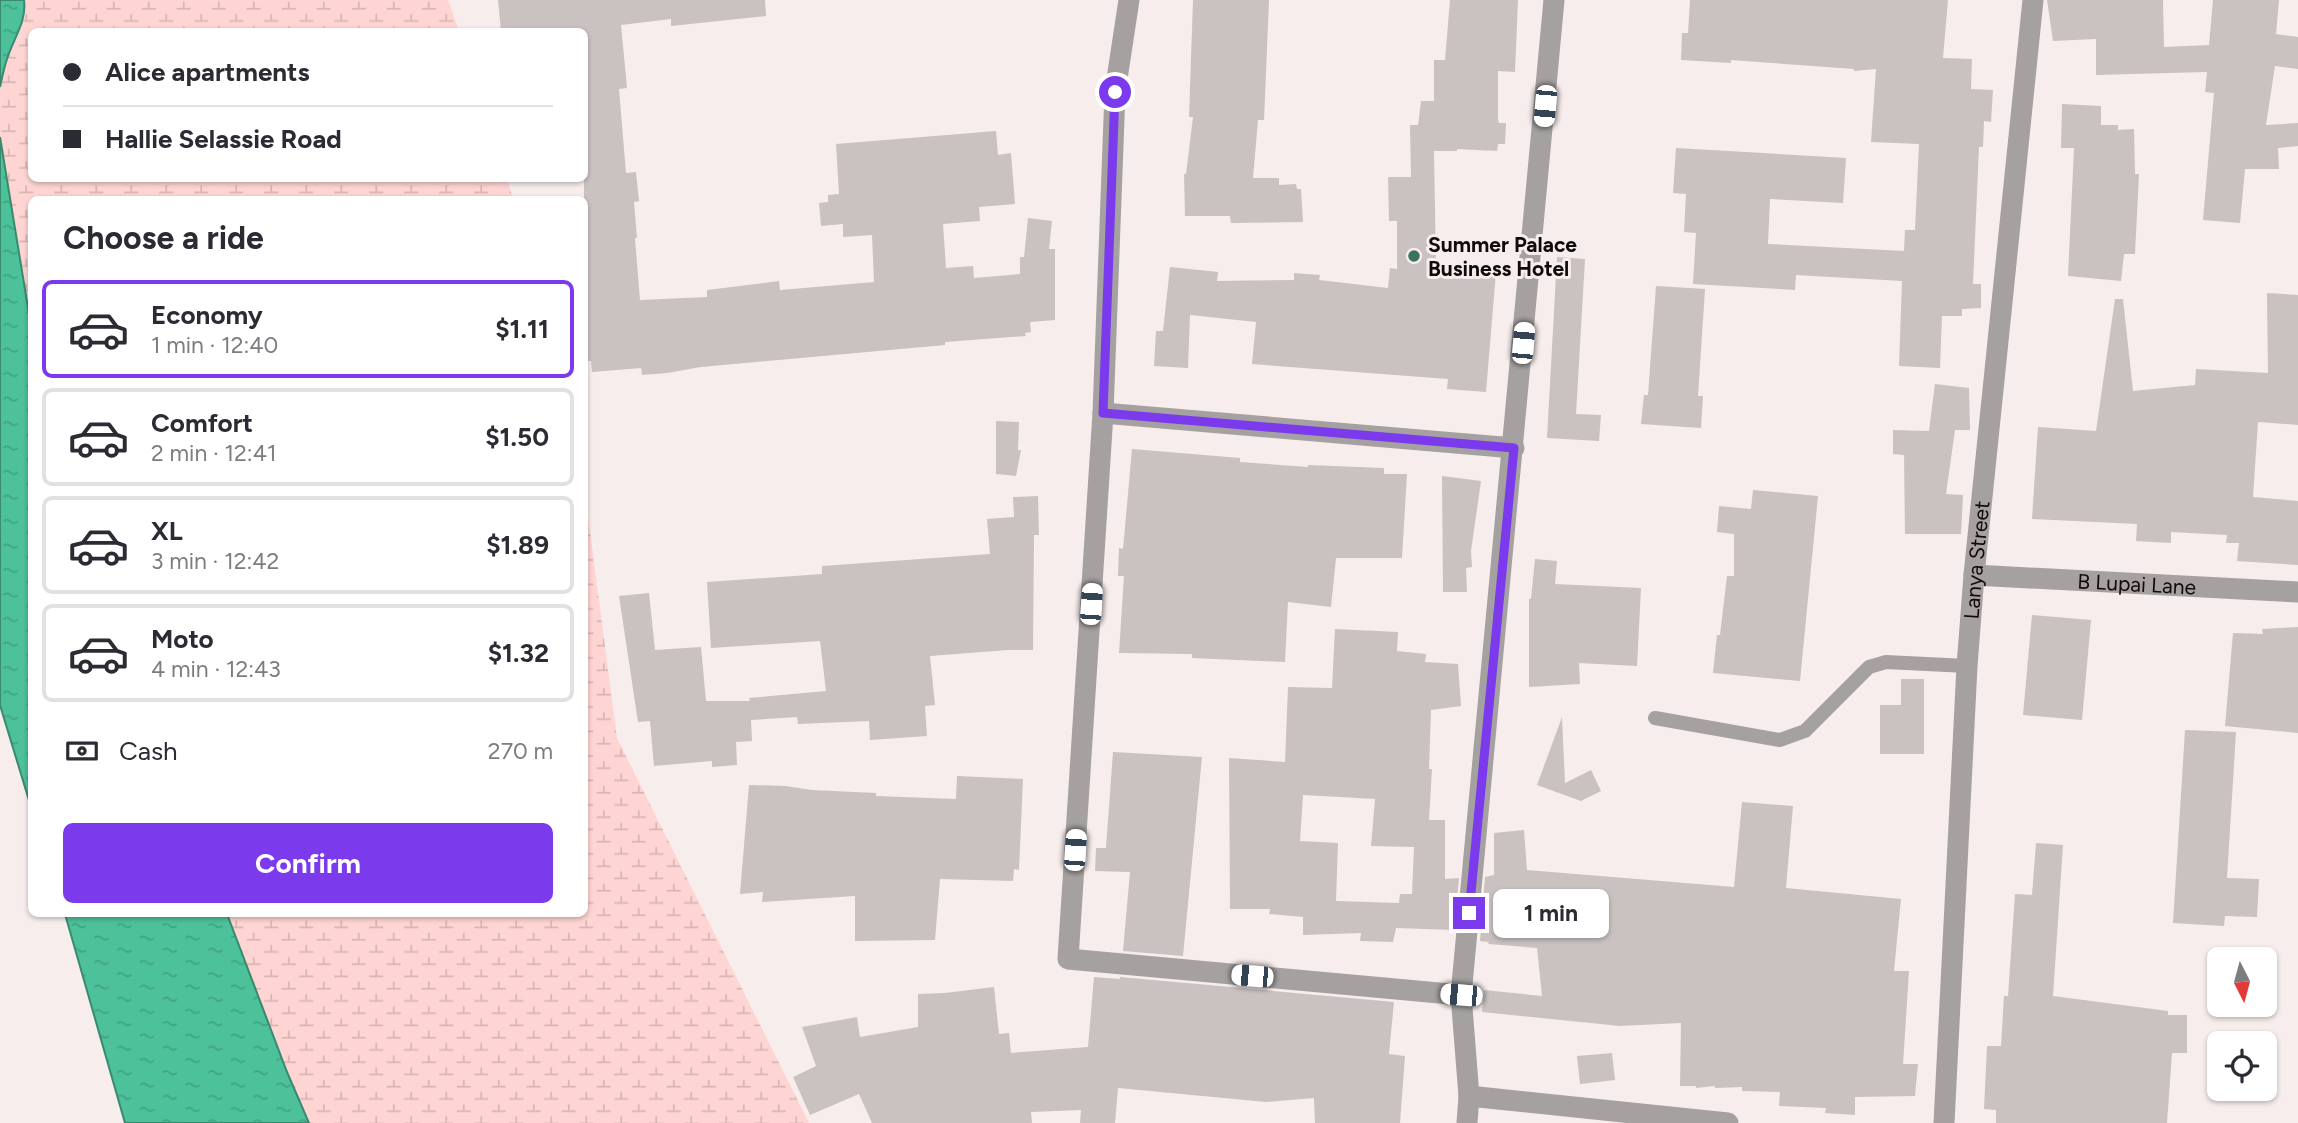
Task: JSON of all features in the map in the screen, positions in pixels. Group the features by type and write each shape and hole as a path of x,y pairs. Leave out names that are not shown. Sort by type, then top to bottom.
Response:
{"street":[{"path":"1129,0 1115,92 1103,413 1068,959 1461,995"},
{"path":"1467,1123 1469,1096 1461,995 1554,0"},
{"name":"Lanya Street","path":"1944,1123 1974,575 2033,0"},
{"path":"1103,413 1514,448"},
{"name":"B Lupai Lane","path":"1974,575 2298,592"},
{"path":"1469,1096 1728,1123"}],"lane":[{"path":"1655,719 1780,740 1805,731 1869,667 1886,662 1967,666"}],"green space":[{"path":"24,0 448,0 458,28 28,28 28,182 508,182 512,196 28,196 28,313 0,137 0,87 7,58 22,26"},
{"path":"588,516 617,738 809,1123 309,1123 228,917 588,917"}],"water":[{"path":"0,0 24,0 24,8 22,23 7,59 0,87"},
{"path":"0,137 28,308 28,797 0,705"},
{"path":"66,917 228,917 309,1123 125,1123"}],"building":[{"path":"498,0 765,0 766,16 671,26 671,19 621,25 627,88 619,89 626,173 636,172 639,201 634,202 640,300 707,297 707,290 779,281 780,290 874,282 872,235 843,237 843,224 821,226 819,203 828,202 828,195 839,194 836,144 996,131 998,155 1011,153 1015,204 979,207 980,221 943,224 946,268 973,266 974,278 1020,274 1020,257 1024,257 1028,218 1052,221 1049,249 1055,249 1055,320 1030,322 1031,332 1025,333 1026,336 701,367 667,373 642,375 641,368 592,372 591,361 588,361 588,196 584,196 584,182 588,182 588,28 501,28"},
{"path":"1193,0 1269,0 1264,120 1258,120 1253,178 1279,178 1279,185 1296,184 1297,189 1301,189 1303,222 1231,223 1230,216 1185,216 1184,174 1193,117 1189,117"},
{"path":"1450,0 1518,0 1515,72 1498,71 1498,120 1499,123 1506,123 1505,144 1498,144 1497,151 1434,151 1436,267 1496,272 1486,392 1447,389 1448,379 1252,364 1256,322 1190,315 1188,368 1154,366 1156,331 1163,331 1170,267 1218,272 1217,281 1294,280 1294,273 1320,275 1319,280 1388,288 1390,268 1397,269 1397,221 1389,221 1388,177 1411,177 1410,125 1418,125 1421,101 1434,101 1434,60 1445,60"},
{"path":"1690,0 1948,0 1943,58 1972,59 1971,89 1993,90 1991,122 1984,121 1983,147 1979,147 1973,284 1981,284 1981,308 1962,309 1962,316 1942,316 1940,368 1899,366 1902,281 1796,275 1795,290 1693,284 1696,233 1684,232 1686,194 1673,193 1676,148 1846,158 1843,203 1770,199 1768,244 1904,251 1905,230 1915,230 1919,144 1871,142 1876,69 1854,71 1731,60 1731,63 1681,60 1682,33 1688,33"},
{"path":"2047,0 2163,0 2164,47 2209,45 2213,0 2279,0 2276,34 2298,37 2298,69 2275,66 2266,125 2298,123 2298,146 2278,148 2279,169 2245,169 2240,223 2203,220 2214,93 2205,92 2207,72 2096,75 2096,39 2053,41"},
{"path":"2062,104 2101,106 2101,125 2118,125 2118,130 2134,129 2135,174 2139,174 2135,254 2124,254 2121,281 2068,276 2074,148 2061,148"},
{"path":"1557,257 1585,259 1576,414 1601,415 1599,441 1547,438"},
{"path":"1656,286 1705,289 1698,396 1703,396 1701,428 1641,424 1644,395 1648,395"},
{"path":"2267,293 2298,295 2298,425 2258,422 2253,497 2298,501 2298,565 2237,561 2239,543 2226,543 2227,535 2171,532 2171,543 2136,541 2137,524 2032,519 2038,427 2096,431 2115,299 2123,299 2133,391 2195,385 2196,369 2268,373"},
{"path":"1935,384 1969,388 1970,430 1955,430 1946,494 1963,495 1961,534 1905,534 1904,455 1893,454 1893,430 1929,431"},
{"path":"996,421 1019,422 1018,450 1021,450 1016,476 996,474"},
{"path":"1132,449 1240,458 1240,462 1308,467 1384,468 1384,474 1407,474 1402,558 1336,558 1331,607 1288,602 1285,662 1192,658 1192,654 1119,653 1124,576 1118,576 1119,548 1123,549"},
{"path":"1442,476 1481,481 1471,551 1472,567 1466,568 1467,592 1443,592"},
{"path":"1753,490 1818,496 1800,681 1713,673 1727,576 1734,576 1734,534 1717,532 1719,506 1751,509"},
{"path":"1038,496 1039,535 1034,535 1033,650 930,656 935,705 925,706 927,736 870,740 869,721 798,724 797,717 751,720 752,741 736,742 737,765 712,767 712,761 654,766 650,721 638,722 619,596 649,593 655,650 701,647 706,701 750,701 749,698 826,691 820,641 711,648 707,582 822,574 822,566 990,554 987,519 1014,517 1013,497"},
{"path":"1535,559 1557,561 1555,584 1641,588 1637,666 1579,663 1580,684 1529,687 1529,599"},
{"path":"2032,615 2091,620 2082,720 2023,715"},
{"path":"2298,627 2298,733 2225,726 2233,633 2263,634 2262,629"},
{"path":"1335,629 1398,632 1397,651 1426,654 1425,662 1458,664 1461,706 1431,710 1429,769 1432,769 1429,820 1445,820 1445,879 1459,878 1454,930 1396,928 1393,942 1360,941 1361,933 1303,935 1303,917 1269,914 1270,909 1230,909 1229,758 1285,762 1288,687 1332,688","holes":["1303,795 1375,799 1371,846 1414,847 1412,894 1400,894 1399,903 1336,901 1338,843 1300,841"]},
{"path":"1901,679 1924,679 1924,754 1880,754 1880,705 1901,705"},
{"path":"1562,717 1565,783 1591,770 1601,791 1581,801 1537,785"},
{"path":"2185,730 2236,732 2227,878 2259,879 2257,917 2225,916 2224,926 2173,923"},
{"path":"1113,752 1202,757 1183,956 1123,951 1130,872 1095,871 1096,848 1106,848"},
{"path":"957,776 1023,779 1019,870 1014,869 1013,881 940,879 935,940 855,941 855,896 762,902 763,892 740,894 749,785 876,793 876,796 956,799"},
{"path":"1742,802 1793,806 1786,888 1901,899 1894,971 1909,971 1903,1064 1918,1064 1915,1096 1855,1097 1855,1115 1825,1113 1826,1108 1779,1106 1780,1092 1742,1091 1742,1087 1680,1086 1681,1023 1620,1026 1482,1012 1484,990 1542,996 1537,948 1480,941 1485,877 1494,875 1494,833 1524,830 1527,870 1734,887"},
{"path":"2036,843 2063,845 2053,996 2168,1011 2168,1015 2187,1015 2187,1053 2172,1053 2167,1123 1996,1123 1996,1110 1984,1109 1987,1046 2001,1046 2004,996 2008,996 2015,894 2032,895"},
{"path":"1094,977 1120,977 1394,1002 1389,1054 1405,1056 1400,1123 1315,1123 1314,1098 1266,1102 1118,1088 1115,1123 1080,1123 1081,1110 1031,1112 1032,1123 872,1123 859,1094 810,1115 793,1077 816,1066 802,1027 857,1017 860,1037 918,1027 918,994 994,987 999,1034 1009,1033 1011,1053 1088,1047"},
{"path":"1612,1053 1615,1080 1580,1084 1577,1056"}],"place":[{"name":"Summer Palace Business Hotel","path":"1414,256"}],"route":[{"path":"1115,92 1103,413 1514,448 1469,913"}]}
